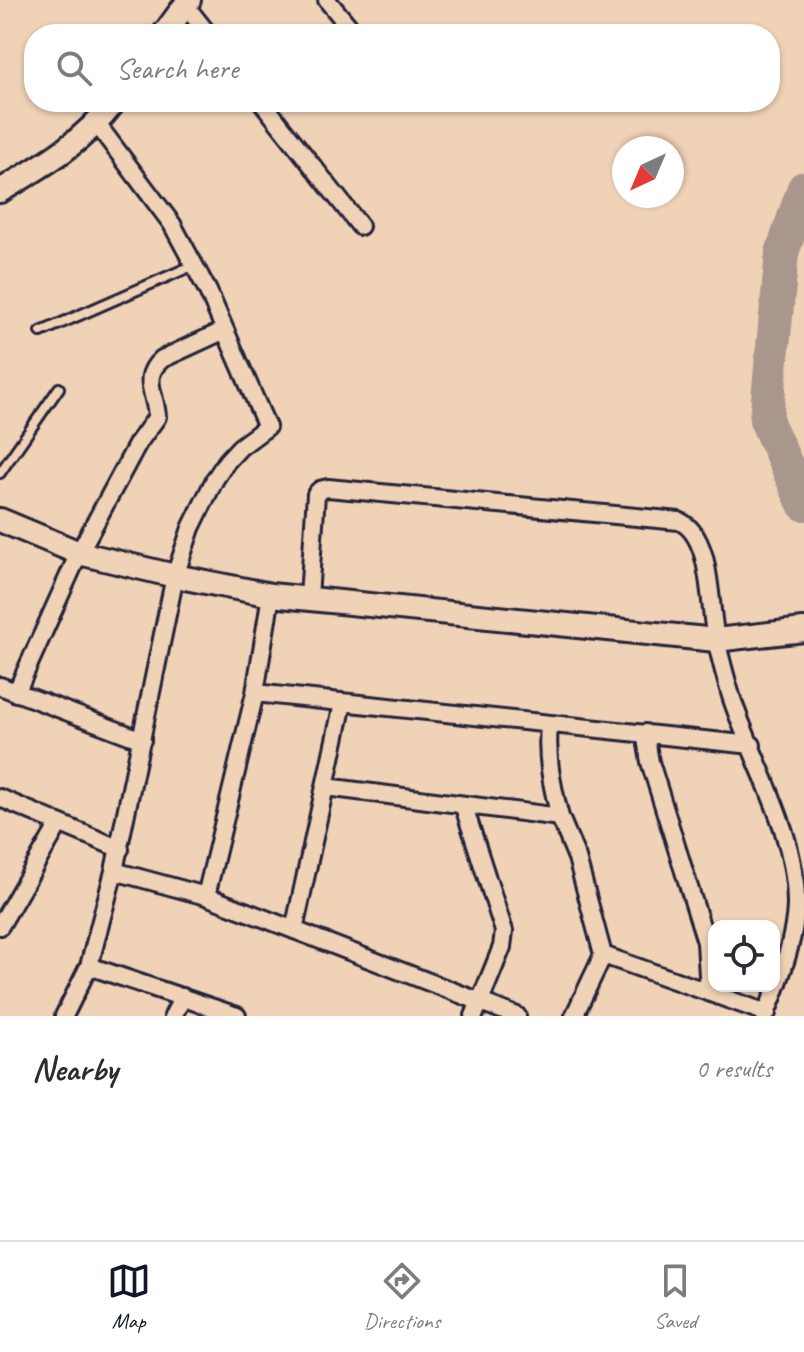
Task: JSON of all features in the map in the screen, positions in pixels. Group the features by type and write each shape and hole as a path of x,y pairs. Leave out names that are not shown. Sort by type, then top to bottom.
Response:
{"street":[{"path":"327,0 347,24"},
{"path":"171,24 187,2 201,24"},
{"path":"0,191 62,153 97,124 106,112"},
{"path":"270,112 360,226"},
{"path":"64,1016 89,966 120,849 175,576 191,528 215,479 240,447 267,427 225,330 172,224 97,124"},
{"path":"142,740 8,689 138,443 157,417 150,384 153,366 225,330"},
{"path":"309,597 316,494 328,488 679,521 688,525 701,544 716,640 732,698 781,827 792,870 796,905 790,939 766,1014 709,992"},
{"path":"0,520 79,553 271,595 716,640 804,630"},
{"path":"206,896 255,693 271,595"},
{"path":"255,693 752,745"},
{"path":"294,930 343,703"},
{"path":"549,725 549,772 560,817 577,858 603,955 574,1016"},
{"path":"645,733 650,762 706,942 708,975"},
{"path":"326,787 560,817"},
{"path":"0,798 120,849"},
{"path":"464,807 504,931 502,947 478,1009"},
{"path":"0,926 7,898 59,824"},
{"path":"114,871 206,896 478,1009 517,1016"},
{"path":"603,955 708,992"},
{"path":"89,966 237,1016"},
{"path":"173,1016 183,997"}],"lane":[{"path":"41,332 194,265"},
{"path":"0,473 59,388"}],"waterway":[{"path":"804,188 782,253 766,420 804,504"}]}
